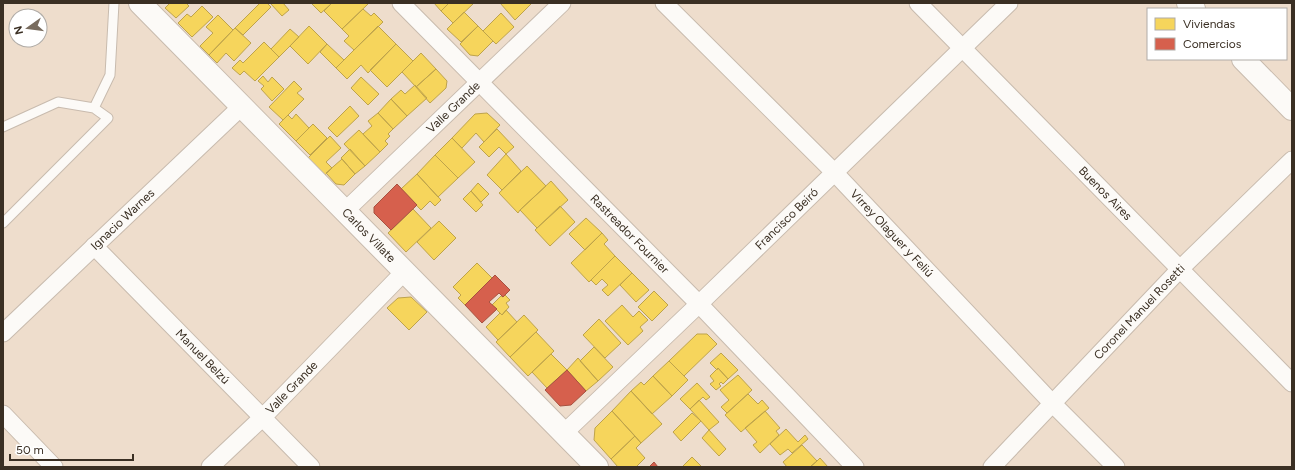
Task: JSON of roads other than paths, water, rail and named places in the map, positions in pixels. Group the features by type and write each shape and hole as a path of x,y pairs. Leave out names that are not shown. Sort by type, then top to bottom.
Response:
{"street":[{"name":"Carlos Villate","path":"140,3 597,467"},
{"name":"Rastreador Fournier","path":"401,3 699,304 855,467"},
{"name":"Valle Grande","path":"346,211 562,3"},
{"name":"Virrey Olaguer y Feliú","path":"664,3 834,172 1052,404 1116,467"},
{"name":"Buenos Aires","path":"918,3 1292,383"},
{"name":"Francisco Beiró","path":"564,433 1009,3"},
{"path":"1244,60 1292,109"},
{"name":"Ignacio Warnes","path":"3,333 242,106"},
{"name":"Coronel Manuel Rosetti","path":"992,467 1180,269 1292,160"},
{"name":"Manuel Belzú","path":"94,246 311,467"},
{"name":"Valle Grande","path":"210,467 263,418 404,271"},
{"path":"3,414 54,467"}],"lane":[{"path":"94,108 110,75 114,3"},
{"path":"3,127 58,102 94,108 108,118 3,223"}]}
